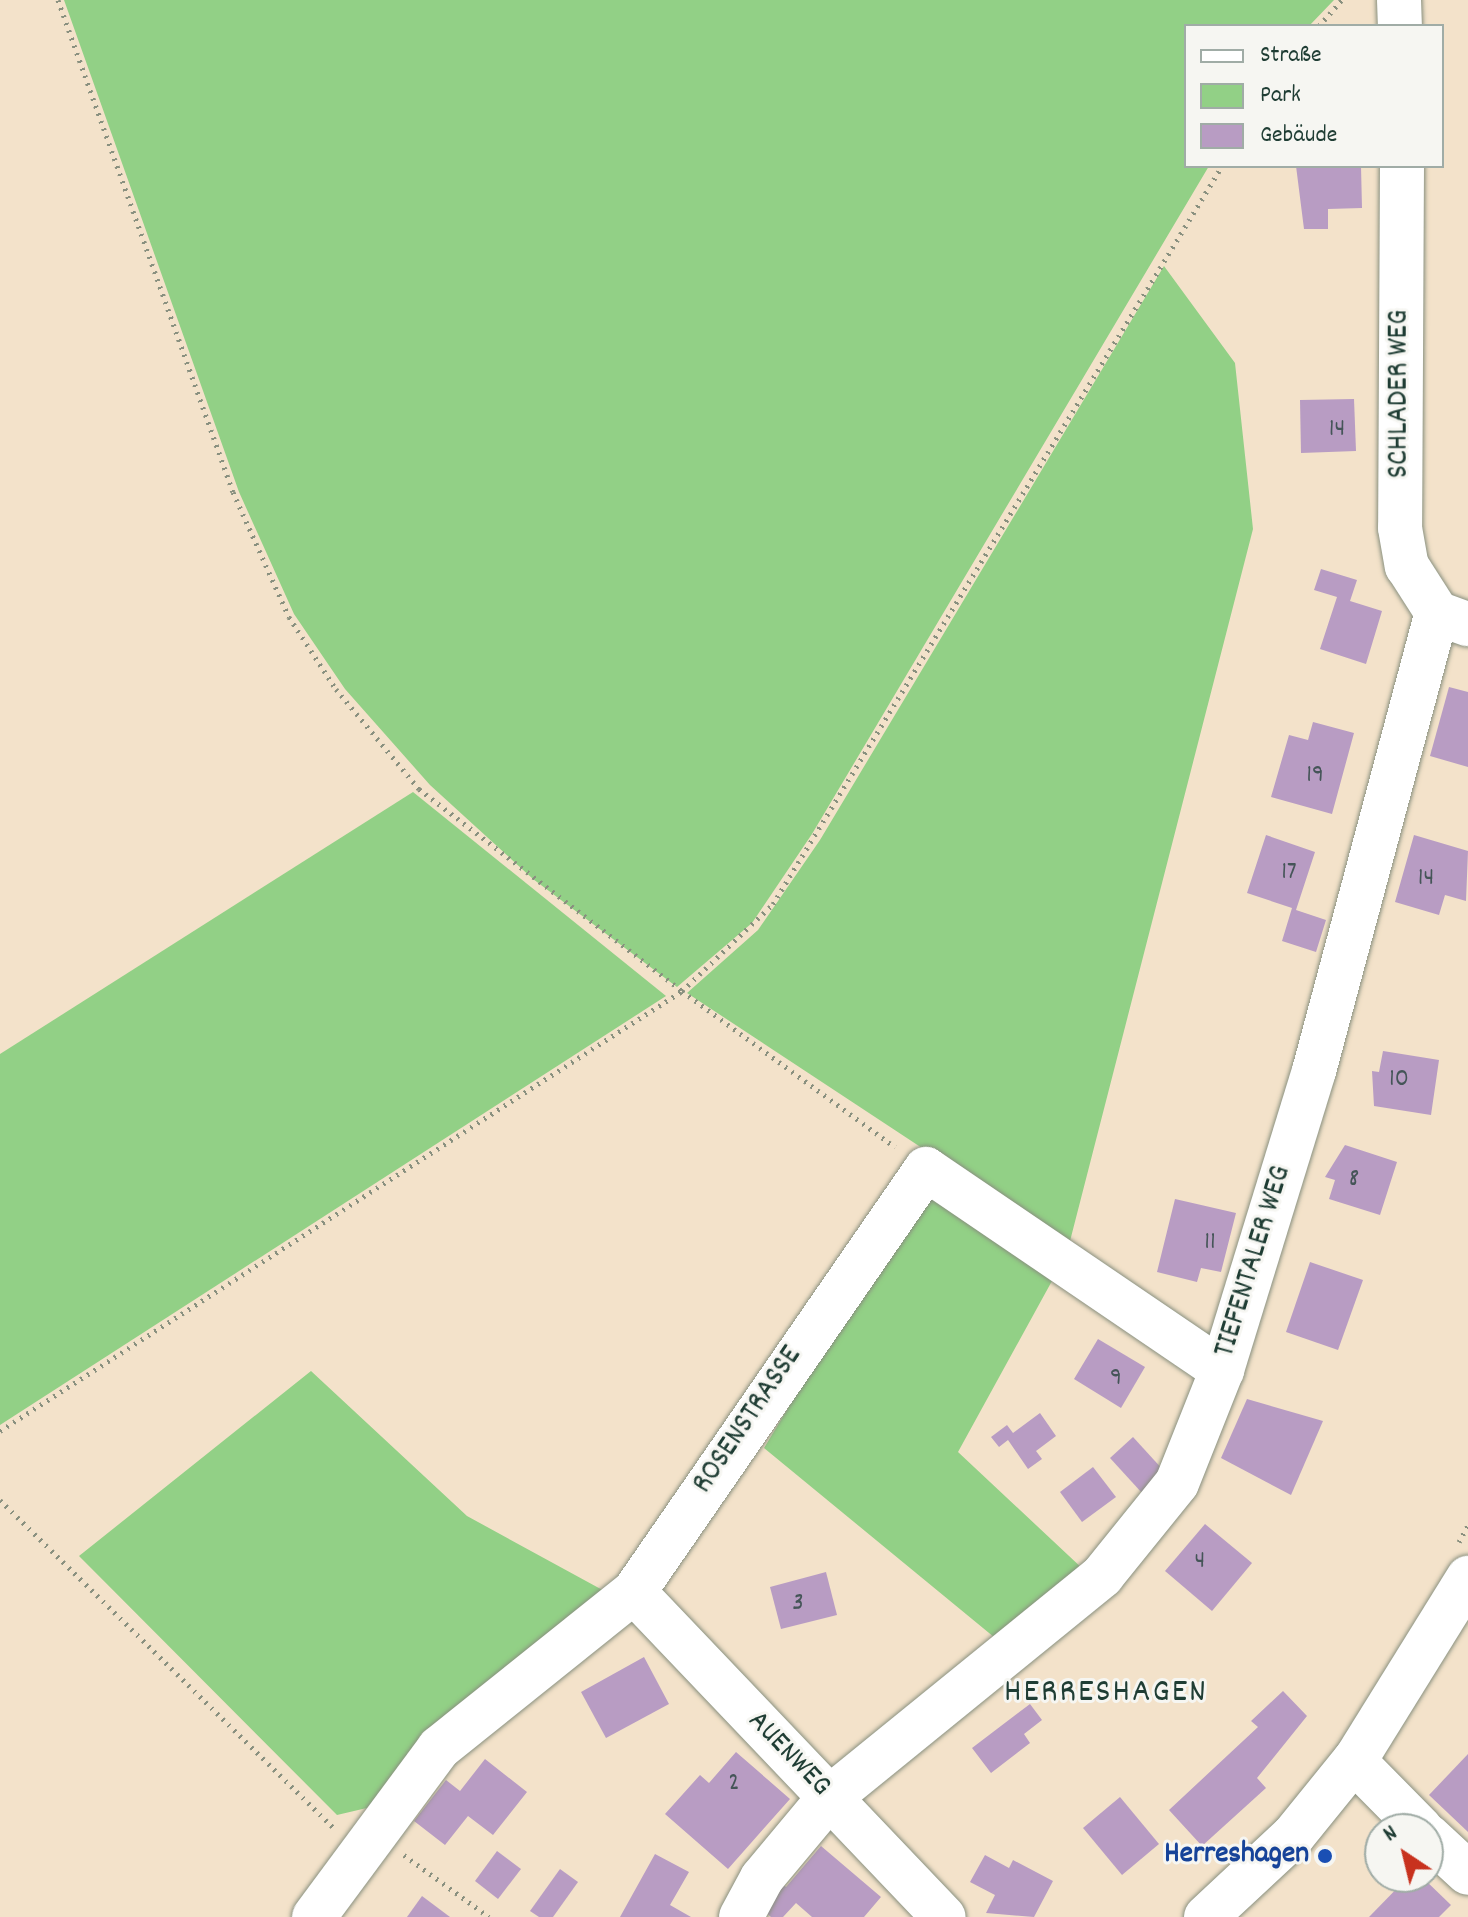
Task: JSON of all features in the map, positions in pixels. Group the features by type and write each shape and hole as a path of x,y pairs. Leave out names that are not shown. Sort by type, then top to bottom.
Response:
{"street":[{"path":"1399,0 1400,24"},
{"name":"SCHLADER WEG","path":"1402,168 1400,528 1407,566 1452,618"},
{"name":"TIEFENTALER WEG","path":"741,1917 762,1878 829,1798 1102,1576 1177,1483 1222,1370 1452,618"},
{"path":"926,1169 1222,1370"},
{"name":"ROSENSTRASSE","path":"314,1917 439,1748 634,1592 926,1169"},
{"path":"1206,1917 1293,1836 1354,1761 1468,1578"},
{"name":"AUENWEG","path":"634,1592 829,1798 920,1909"},
{"path":"1354,1761 1405,1813"},
{"path":"1444,1851 1468,1873"}],"path":[{"path":"58,0 233,492 289,617 336,689 419,789 682,991 926,1169"},
{"path":"1321,24 1342,0"},
{"path":"0,1431 682,991 773,904 1221,168"},
{"path":"0,1500 361,1853 404,1854 489,1917"}],"green space":[{"path":"64,0 1334,0 1311,24 1184,24 1184,168 1208,168 812,834 752,923 677,987 533,879 430,785 345,689 294,614 239,492"},
{"path":"1164,266 1235,363 1253,529 1069,1245 687,993 758,930 820,840"},
{"path":"413,792 666,996 0,1425 0,1054"},
{"path":"930,1191 1058,1270 958,1452 1084,1570 1000,1642 764,1448 881,1254"},
{"path":"311,1371 467,1516 619,1599 371,1807 337,1815 79,1556"}],"building":[{"path":"1296,168 1361,168 1362,208 1328,209 1328,229 1304,229"},
{"path":"1354,399 1356,451 1301,453 1300,400"},
{"path":"1321,569 1357,580 1350,601 1382,611 1366,664 1320,649 1337,597 1314,590"},
{"path":"1449,687 1468,692 1468,767 1430,756"},
{"path":"1313,722 1354,733 1332,814 1271,797 1289,735 1308,740"},
{"path":"1266,835 1315,852 1296,910 1326,920 1316,952 1282,941 1292,908 1247,893"},
{"path":"1414,835 1468,851 1466,901 1445,895 1439,915 1395,902"},
{"path":"1383,1051 1439,1060 1431,1115 1374,1106 1372,1071 1379,1072"},
{"path":"1345,1145 1397,1162 1380,1215 1329,1199 1335,1180 1325,1177"},
{"path":"1175,1199 1236,1213 1221,1272 1201,1268 1197,1282 1157,1272"},
{"path":"1310,1262 1363,1280 1338,1350 1286,1332"},
{"path":"1098,1339 1145,1367 1121,1408 1074,1379"},
{"path":"1247,1399 1323,1421 1291,1495 1221,1458"},
{"path":"1040,1413 1056,1436 1036,1451 1042,1459 1028,1469 1008,1440 999,1447 991,1437 1007,1425 1013,1433"},
{"path":"1133,1437 1165,1472 1142,1493 1110,1458"},
{"path":"1093,1467 1116,1497 1082,1522 1060,1492"},
{"path":"1205,1524 1252,1563 1212,1611 1165,1571"},
{"path":"826,1572 837,1615 781,1629 770,1587"},
{"path":"644,1657 669,1704 606,1738 581,1692"},
{"path":"1283,1691 1307,1716 1257,1778 1266,1788 1202,1846 1169,1810 1258,1727 1251,1721"},
{"path":"1030,1704 1042,1720 1024,1734 1030,1743 991,1773 972,1748"},
{"path":"736,1752 790,1799 728,1869 665,1814 700,1775 709,1783"},
{"path":"1468,1754 1468,1832 1429,1795"},
{"path":"485,1759 527,1792 493,1835 468,1816 445,1845 414,1821 446,1780 460,1791"},
{"path":"1120,1797 1159,1844 1122,1875 1083,1828"},
{"path":"821,1846 881,1897 864,1917 812,1917 796,1903 783,1917 771,1917 756,1904 777,1880 786,1887"},
{"path":"497,1851 521,1869 498,1899 475,1881"},
{"path":"655,1854 689,1872 670,1905 691,1917 620,1917"},
{"path":"985,1855 1009,1868 1013,1860 1053,1881 1034,1917 986,1913 995,1895 970,1882"},
{"path":"560,1869 578,1882 553,1917 539,1917 530,1911"},
{"path":"1392,1893 1439,1893 1451,1905 1439,1917 1369,1917"},
{"path":"422,1896 450,1917 407,1917"}],"place":[{"name":"Herreshagen","path":"1325,1856"}],"district":[{"name":"HERRESHAGEN","path":"1106,1694"}]}
